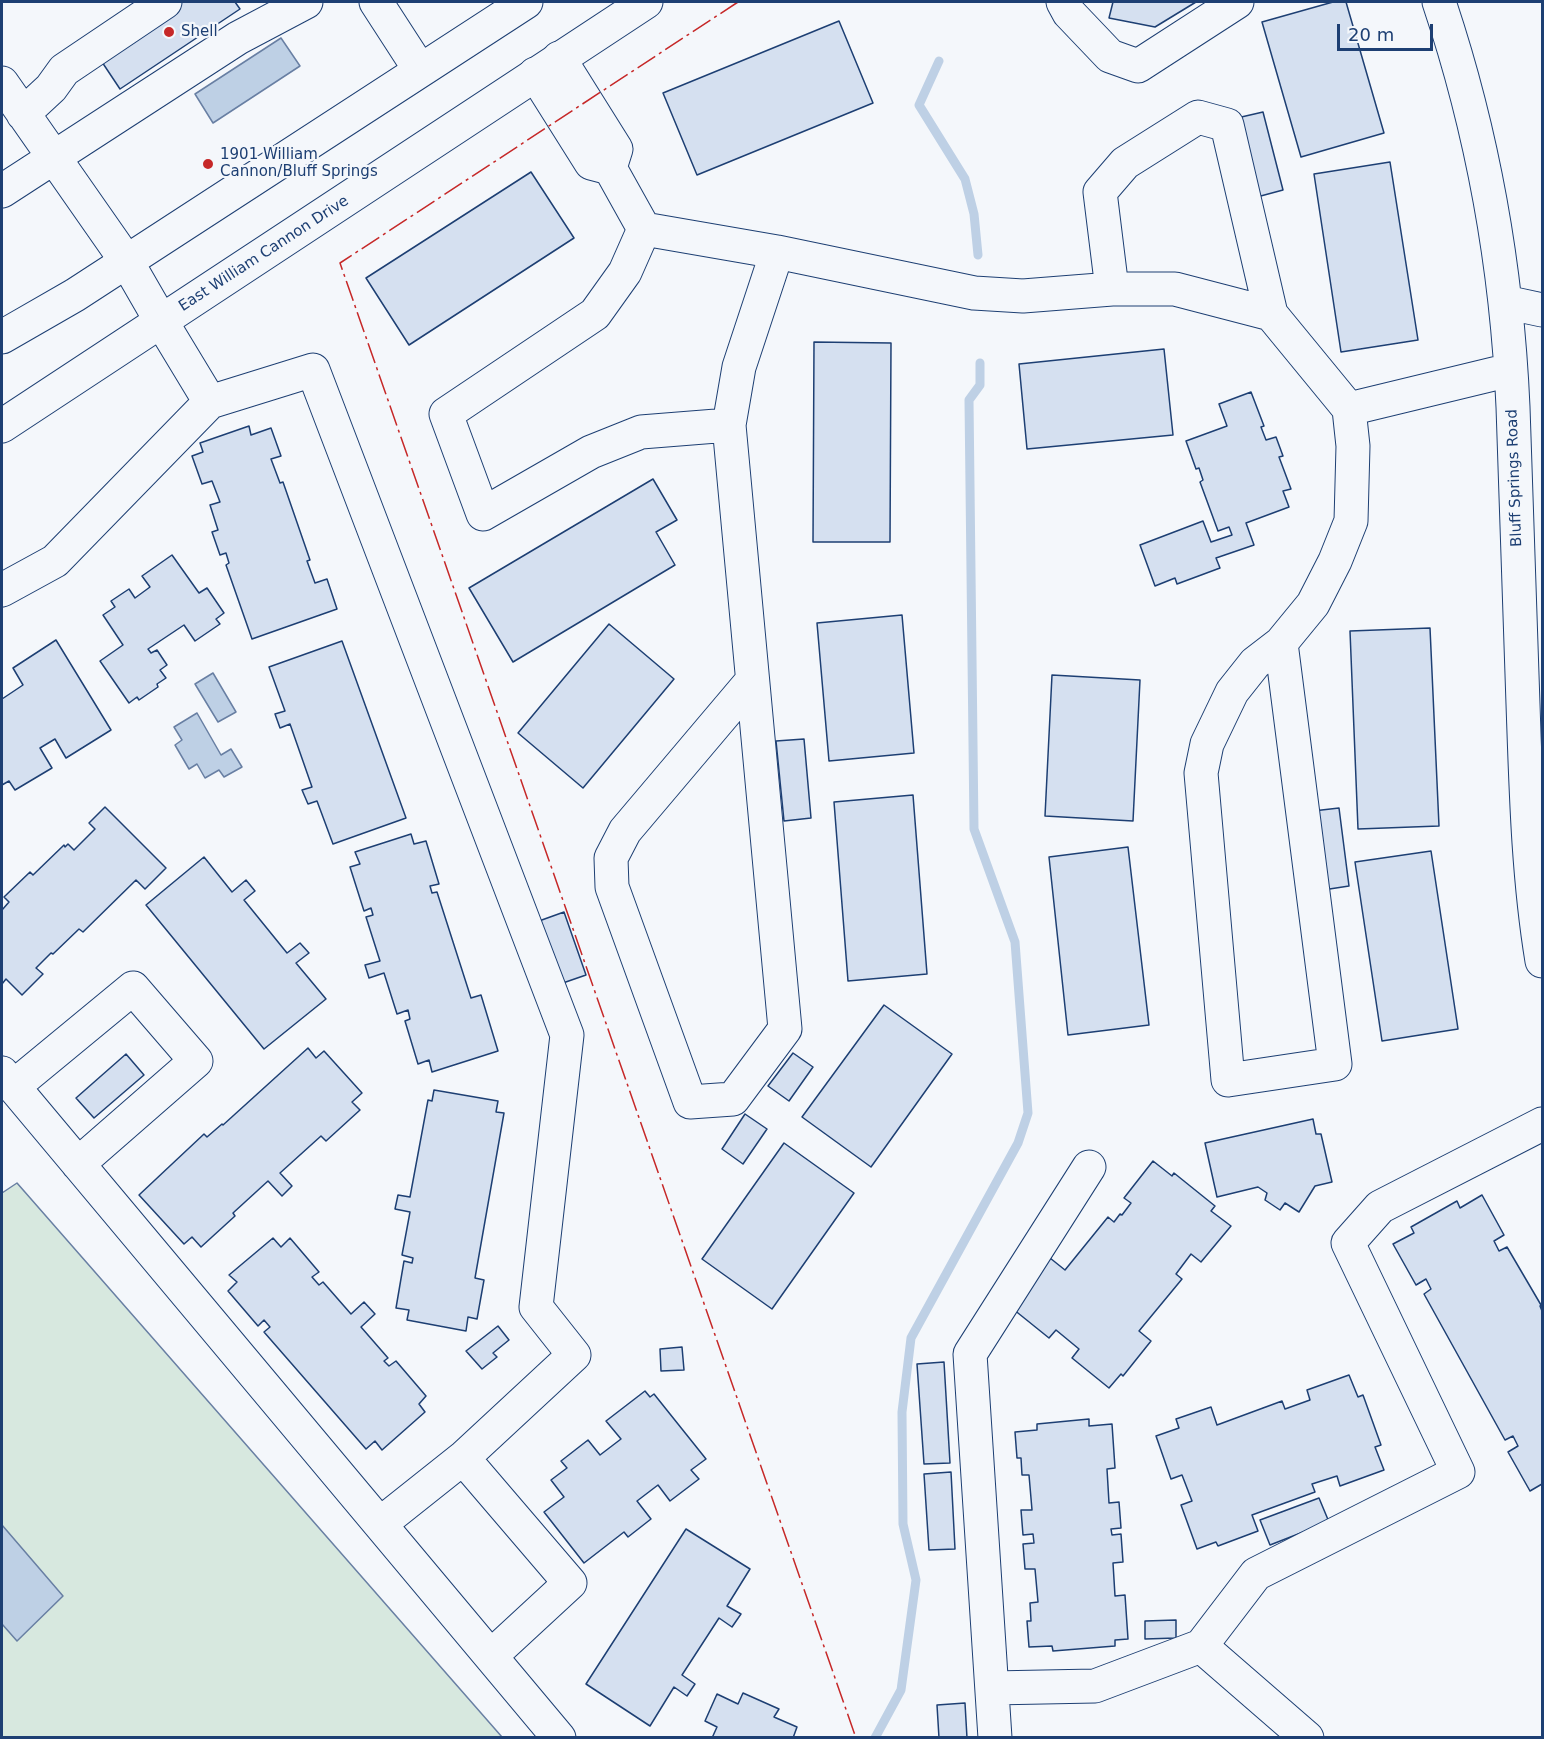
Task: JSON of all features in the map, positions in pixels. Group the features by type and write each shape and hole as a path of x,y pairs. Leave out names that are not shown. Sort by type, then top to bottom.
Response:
{"main road":[{"path":"23,114 51,88 64,70 165,2"},
{"path":"376,2 420,70"},
{"path":"2,337 127,262 525,2"},
{"name":"East William Cannon Drive","path":"2,426 645,2"},
{"path":"1063,2 1069,14 1110,56 1138,66 1237,2"},
{"name":"Bluff Springs Road","path":"1439,2 1470,106 1499,248 1510,370 1530,869 1542,961"},
{"path":"2,191 294,4"},
{"path":"547,66 591,163 610,168 644,229"},
{"path":"2,83 127,262 210,402"},
{"path":"1112,289 1100,192 1125,163 1198,117 1227,124 1270,314 1349,409 1353,446 1351,521 1335,561 1313,604 1281,643 1255,663 1232,692 1207,744 1200,773 1228,1080 1335,1064 1281,643"},
{"path":"644,229 777,252 974,293 1023,296 1112,289 1175,290 1270,314"},
{"path":"644,229 625,272 595,314 446,414 483,514 591,453 641,432 729,425"},
{"path":"751,682 625,831 611,858 612,888 690,1102 733,1099 785,1029 751,682 729,425 739,367 777,252"},
{"path":"1504,302 1542,310"},
{"path":"2,590 55,561 210,402 313,370 567,1035 536,1307 574,1355 464,1458 380,1524"},
{"path":"1349,409 1510,370"},
{"path":"78,1164 196,1061 133,988 7,1080 559,1737"},
{"path":"992,1688 1095,1686 1201,1646 1256,1574 1458,1472 1348,1243 1380,1206 1542,1124"},
{"path":"995,1737 970,1354 1089,1167"},
{"path":"464,1458 570,1583 491,1656"},
{"path":"1201,1646 1307,1737"}],"shaded area":[{"path":"17,1183 502,1737 2,1738 2,1193"}],"water":[{"path":"281,38 300,66 213,123 195,94"},
{"path":"213,673 236,712 218,722 195,684"},
{"path":"197,713 221,755 231,749 242,767 224,777 219,770 205,778 197,764 189,769 175,745 182,740 174,727"},
{"path":"2,1525 63,1596 17,1641 2,1624"}],"building":[{"name":"Shell","path":"178,2 235,2 240,9 120,89 98,56"},
{"path":"1113,2 1196,2 1155,27 1109,18"},
{"path":"1333,2 1346,2 1384,133 1301,157 1262,22"},
{"path":"839,21 873,103 697,175 663,93"},
{"path":"1263,112 1283,190 1257,197 1237,118"},
{"path":"1390,162 1418,340 1341,352 1314,174"},
{"path":"531,172 574,238 409,345 366,278"},
{"path":"814,342 891,343 890,542 813,542"},
{"path":"1164,349 1173,435 1027,449 1019,364"},
{"path":"1251,392 1264,426 1261,427 1266,440 1276,437 1283,456 1279,457 1291,489 1283,491 1289,507 1246,523 1254,545 1216,558 1220,568 1177,584 1175,578 1155,586 1140,545 1203,521 1211,542 1232,535 1229,527 1218,531 1200,482 1203,480 1199,468 1196,469 1186,441 1227,426 1219,404"},
{"path":"249,426 251,435 271,428 281,456 271,459 280,483 283,482 310,560 307,561 315,583 327,579 337,609 252,639 226,565 229,563 226,553 220,555 212,532 218,530 210,505 220,502 212,481 202,484 192,456 203,452 200,443"},
{"path":"653,479 677,520 656,532 675,565 513,662 469,588"},
{"path":"172,555 199,593 207,588 224,613 216,619 220,624 195,641 184,625 148,649 151,653 157,650 167,665 160,670 166,678 157,684 158,687 139,700 137,697 129,703 100,661 123,645 103,615 115,607 111,601 129,589 135,598 150,587 142,576"},
{"path":"902,615 914,753 829,761 817,623"},
{"path":"609,624 674,679 583,788 518,733"},
{"path":"1430,628 1439,826 1358,829 1350,631"},
{"path":"56,640 111,730 66,758 55,739 40,748 52,768 15,790 9,781 2,785 2,699 23,685 13,668"},
{"path":"342,641 406,818 333,844 317,801 308,804 302,790 312,787 290,724 280,728 275,714 285,711 269,667"},
{"path":"1052,675 1140,680 1133,821 1045,816"},
{"path":"804,739 811,818 784,821 776,741"},
{"path":"913,795 927,974 848,981 834,802"},
{"path":"105,807 166,868 145,889 136,880 83,932 79,929 53,954 51,953 36,968 43,974 22,995 6,979 2,984 2,910 9,902 4,897 30,872 33,875 64,845 65,847 68,844 74,850 95,829 89,823"},
{"path":"1339,808 1349,886 1323,890 1313,811"},
{"path":"411,834 414,844 426,841 439,884 430,886 432,893 437,892 471,998 481,995 498,1051 432,1072 429,1060 418,1064 405,1021 410,1019 408,1010 397,1014 384,973 369,978 365,965 380,961 366,917 373,915 371,908 364,911 350,867 360,864 355,852"},
{"path":"1128,847 1149,1025 1068,1035 1049,857"},
{"path":"1431,851 1458,1029 1382,1041 1355,862"},
{"path":"204,857 232,892 246,880 255,891 244,900 287,953 300,943 309,953 296,963 326,999 264,1049 146,905"},
{"path":"564,912 586,975 560,984 539,921"},
{"path":"884,1005 952,1054 871,1167 802,1117"},
{"path":"308,1048 316,1058 324,1051 362,1093 352,1102 360,1110 326,1141 321,1136 280,1173 292,1186 282,1196 268,1181 201,1247 192,1237 184,1244 139,1195 204,1134 207,1137 223,1125"},
{"path":"793,1053 813,1067 789,1101 768,1086"},
{"path":"126,1054 144,1075 94,1118 76,1098"},
{"path":"434,1090 498,1101 496,1112 504,1113 475,1278 484,1280 477,1319 468,1317 466,1331 407,1320 409,1310 396,1308 404,1261 412,1263 413,1258 402,1255 410,1212 395,1209 398,1195 410,1197 428,1100 432,1101"},
{"path":"745,1114 767,1129 743,1164 722,1149"},
{"path":"1313,1119 1316,1134 1321,1134 1332,1182 1315,1186 1299,1212 1285,1203 1280,1210 1265,1200 1267,1193 1258,1187 1217,1197 1205,1143"},
{"path":"784,1143 854,1193 772,1309 702,1259"},
{"path":"1153,1161 1172,1176 1174,1173 1215,1206 1211,1211 1231,1226 1201,1262 1191,1254 1176,1274 1182,1279 1139,1331 1151,1341 1123,1376 1121,1374 1109,1388 1072,1358 1079,1349 1056,1330 1049,1338 1013,1309 1050,1258 1065,1270 1108,1217 1114,1222 1120,1214 1122,1215 1131,1203 1124,1198"},
{"path":"1482,1195 1504,1235 1494,1241 1499,1251 1507,1247 1541,1305 1542,1311 1542,1484 1530,1491 1508,1452 1518,1446 1513,1436 1505,1440 1424,1294 1431,1289 1426,1279 1416,1285 1393,1244 1414,1233 1411,1227 1457,1201 1460,1208"},
{"path":"273,1238 281,1247 290,1238 319,1272 312,1277 319,1285 323,1282 351,1314 364,1302 375,1314 361,1327 388,1358 384,1361 389,1366 396,1361 426,1396 419,1404 425,1412 382,1450 375,1441 366,1449 264,1332 270,1327 264,1320 258,1326 228,1291 237,1282 229,1275"},
{"path":"498,1326 509,1340 493,1353 497,1357 482,1369 466,1351"},
{"path":"682,1347 684,1370 661,1371 660,1349"},
{"path":"944,1362 950,1463 924,1464 917,1364"},
{"path":"1349,1375 1358,1397 1363,1395 1381,1445 1375,1447 1384,1470 1340,1486 1337,1476 1312,1484 1315,1492 1252,1515 1258,1531 1218,1546 1216,1542 1197,1549 1181,1505 1192,1501 1182,1475 1171,1479 1156,1436 1179,1428 1176,1419 1211,1407 1217,1425 1282,1401 1285,1409 1310,1400 1307,1390"},
{"path":"645,1391 650,1397 654,1394 706,1459 691,1470 699,1479 670,1501 658,1485 637,1501 651,1519 628,1537 624,1532 584,1563 544,1512 564,1497 551,1480 567,1468 561,1461 588,1440 600,1455 621,1439 606,1421"},
{"path":"1089,1419 1089,1426 1112,1424 1115,1468 1107,1469 1109,1503 1119,1502 1121,1528 1111,1529 1112,1535 1121,1534 1123,1562 1113,1563 1115,1596 1125,1595 1128,1639 1115,1640 1115,1646 1053,1651 1052,1646 1029,1647 1027,1621 1031,1621 1030,1603 1038,1602 1035,1569 1025,1569 1023,1544 1034,1543 1033,1534 1023,1535 1021,1510 1032,1510 1029,1475 1022,1475 1021,1458 1017,1458 1015,1432 1037,1430 1037,1424"},
{"path":"951,1472 955,1549 929,1550 924,1474"},
{"path":"1319,1498 1329,1522 1270,1545 1260,1520"},
{"path":"686,1529 750,1569 727,1606 741,1614 732,1627 719,1618 682,1675 695,1684 687,1696 674,1687 650,1726 586,1684"},
{"path":"1176,1620 1176,1638 1145,1639 1145,1621"},
{"path":"743,1693 779,1709 774,1717 797,1727 793,1738 712,1738 717,1727 705,1721 717,1694 738,1704"},
{"path":"965,1703 967,1738 939,1738 937,1705"}],"waterway":[{"path":"939,61 919,105 965,179 974,214 978,255"},
{"path":"875,1738 901,1690 916,1580 903,1524 902,1412 911,1338 1018,1143 1028,1113 1015,942 974,829 969,400 980,385 980,363"}],"power":[{"path":"738,2 340,263 856,1738"}],"place":[{"name":"Shell","path":"169,32"},
{"name":"1901 William Cannon/Bluff Springs","path":"208,164"}]}
